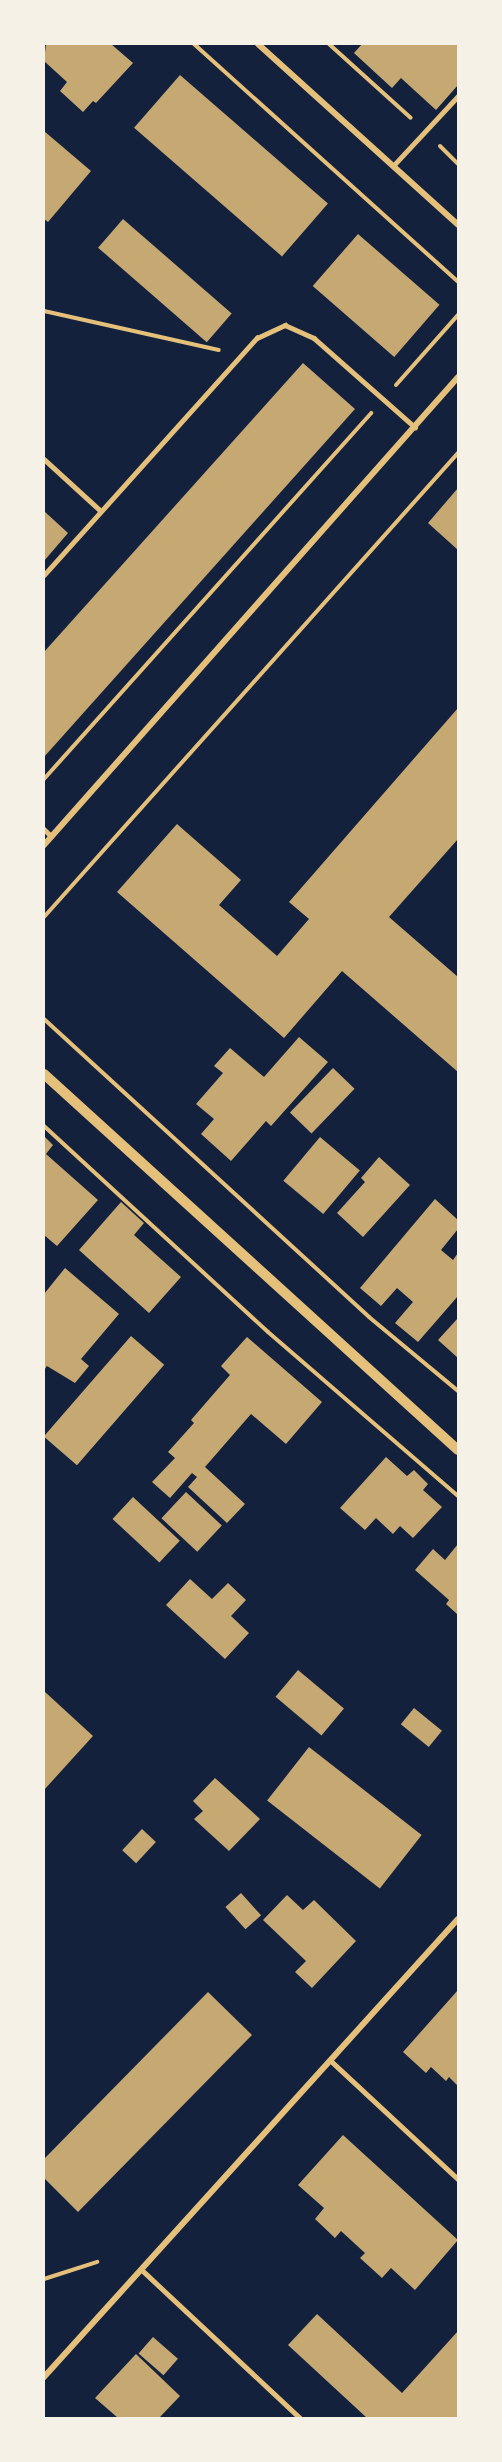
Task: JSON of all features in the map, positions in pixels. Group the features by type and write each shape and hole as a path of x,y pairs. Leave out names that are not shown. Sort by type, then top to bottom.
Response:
{"street":[{"path":"258,44 459,225"},
{"path":"44,845 459,376"},
{"path":"44,1074 459,1450"},
{"path":"44,2377 459,1919"}],"lane":[{"path":"393,166 459,96"},
{"path":"44,575 257,338 285,325 314,338 415,427"},
{"path":"44,459 101,511"},
{"path":"44,829 51,836"},
{"path":"330,2060 459,2179"},
{"path":"142,2270 300,2418"}],"path":[{"path":"194,44 459,282"},
{"path":"329,44 459,164"},
{"path":"44,311 242,355"},
{"path":"44,779 459,315"},
{"path":"44,917 459,453"},
{"path":"44,1019 369,1317 459,1391"},
{"path":"44,1126 268,1332 459,1496"},
{"path":"44,2279 97,2262"}],"building":[{"path":"46,44 111,44 133,63 96,103 93,101 83,112 60,91 67,82 44,61"},
{"path":"362,44 458,44 458,85 436,110 401,78 392,88 354,53"},
{"path":"180,75 328,204 282,256 134,128"},
{"path":"44,131 91,171 48,222 44,219"},
{"path":"123,219 232,313 207,342 98,248"},
{"path":"358,234 440,305 394,357 313,286"},
{"path":"303,363 355,409 44,757 44,652"},
{"path":"458,488 458,550 428,523"},
{"path":"44,511 68,533 44,561"},
{"path":"458,708 458,839 389,917 458,977 458,1072 342,971 284,1038 117,892 177,824 241,880 219,905 277,956 309,919 289,902"},
{"path":"299,1037 328,1062 271,1126 266,1121 231,1161 201,1134 214,1119 196,1104 223,1073 214,1066 230,1048 264,1077"},
{"path":"333,1068 355,1089 312,1133 290,1113"},
{"path":"44,1136 53,1145 46,1154 98,1200 57,1246 44,1235"},
{"path":"320,1137 360,1170 323,1214 283,1181"},
{"path":"379,1157 410,1185 363,1237 337,1213 365,1182 361,1178"},
{"path":"435,1199 458,1220 458,1229 441,1250 453,1260 458,1253 458,1296 418,1342 395,1323 413,1302 397,1288 381,1306 360,1288"},
{"path":"121,1202 144,1223 134,1235 181,1277 149,1313 79,1250"},
{"path":"65,1268 119,1314 81,1359 89,1366 75,1383 47,1366 44,1370 44,1294"},
{"path":"458,1318 458,1358 438,1340"},
{"path":"131,1336 164,1365 77,1465 44,1436"},
{"path":"247,1337 322,1402 286,1444 251,1414 205,1467 245,1504 227,1523 188,1487 197,1477 192,1473 170,1498 152,1482 175,1458 168,1452 194,1423 191,1420 230,1375 221,1366"},
{"path":"386,1457 407,1476 414,1470 428,1484 423,1490 442,1507 413,1538 400,1526 393,1534 376,1518 365,1530 340,1508"},
{"path":"186,1492 222,1525 197,1552 161,1518"},
{"path":"133,1497 180,1541 159,1563 113,1519"},
{"path":"458,1544 457,1614 446,1604 449,1600 415,1570 433,1549 445,1560"},
{"path":"190,1579 212,1599 228,1583 246,1600 231,1616 249,1633 225,1659 166,1605"},
{"path":"298,1670 344,1709 321,1735 276,1697"},
{"path":"44,1691 93,1736 44,1790"},
{"path":"414,1708 442,1731 429,1747 401,1724"},
{"path":"309,1747 422,1835 380,1889 267,1801"},
{"path":"215,1778 260,1819 229,1851 194,1819 203,1811 193,1801"},
{"path":"142,1829 156,1842 136,1863 122,1850"},
{"path":"241,1893 261,1915 245,1929 225,1907"},
{"path":"287,1895 303,1910 314,1900 356,1941 312,1988 295,1972 306,1961 263,1920"},
{"path":"458,1990 458,2086 449,2077 446,2081 431,2067 426,2073 403,2052"},
{"path":"208,1992 252,2035 78,2212 44,2178 44,2159"},
{"path":"343,2135 458,2240 415,2290 391,2268 382,2278 360,2258 365,2253 341,2231 335,2238 315,2219 324,2208 298,2185"},
{"path":"317,2314 402,2393 458,2331 458,2418 367,2418 288,2345"},
{"path":"153,2337 178,2359 163,2375 139,2354"},
{"path":"136,2354 180,2396 159,2418 118,2418 95,2398"}]}
